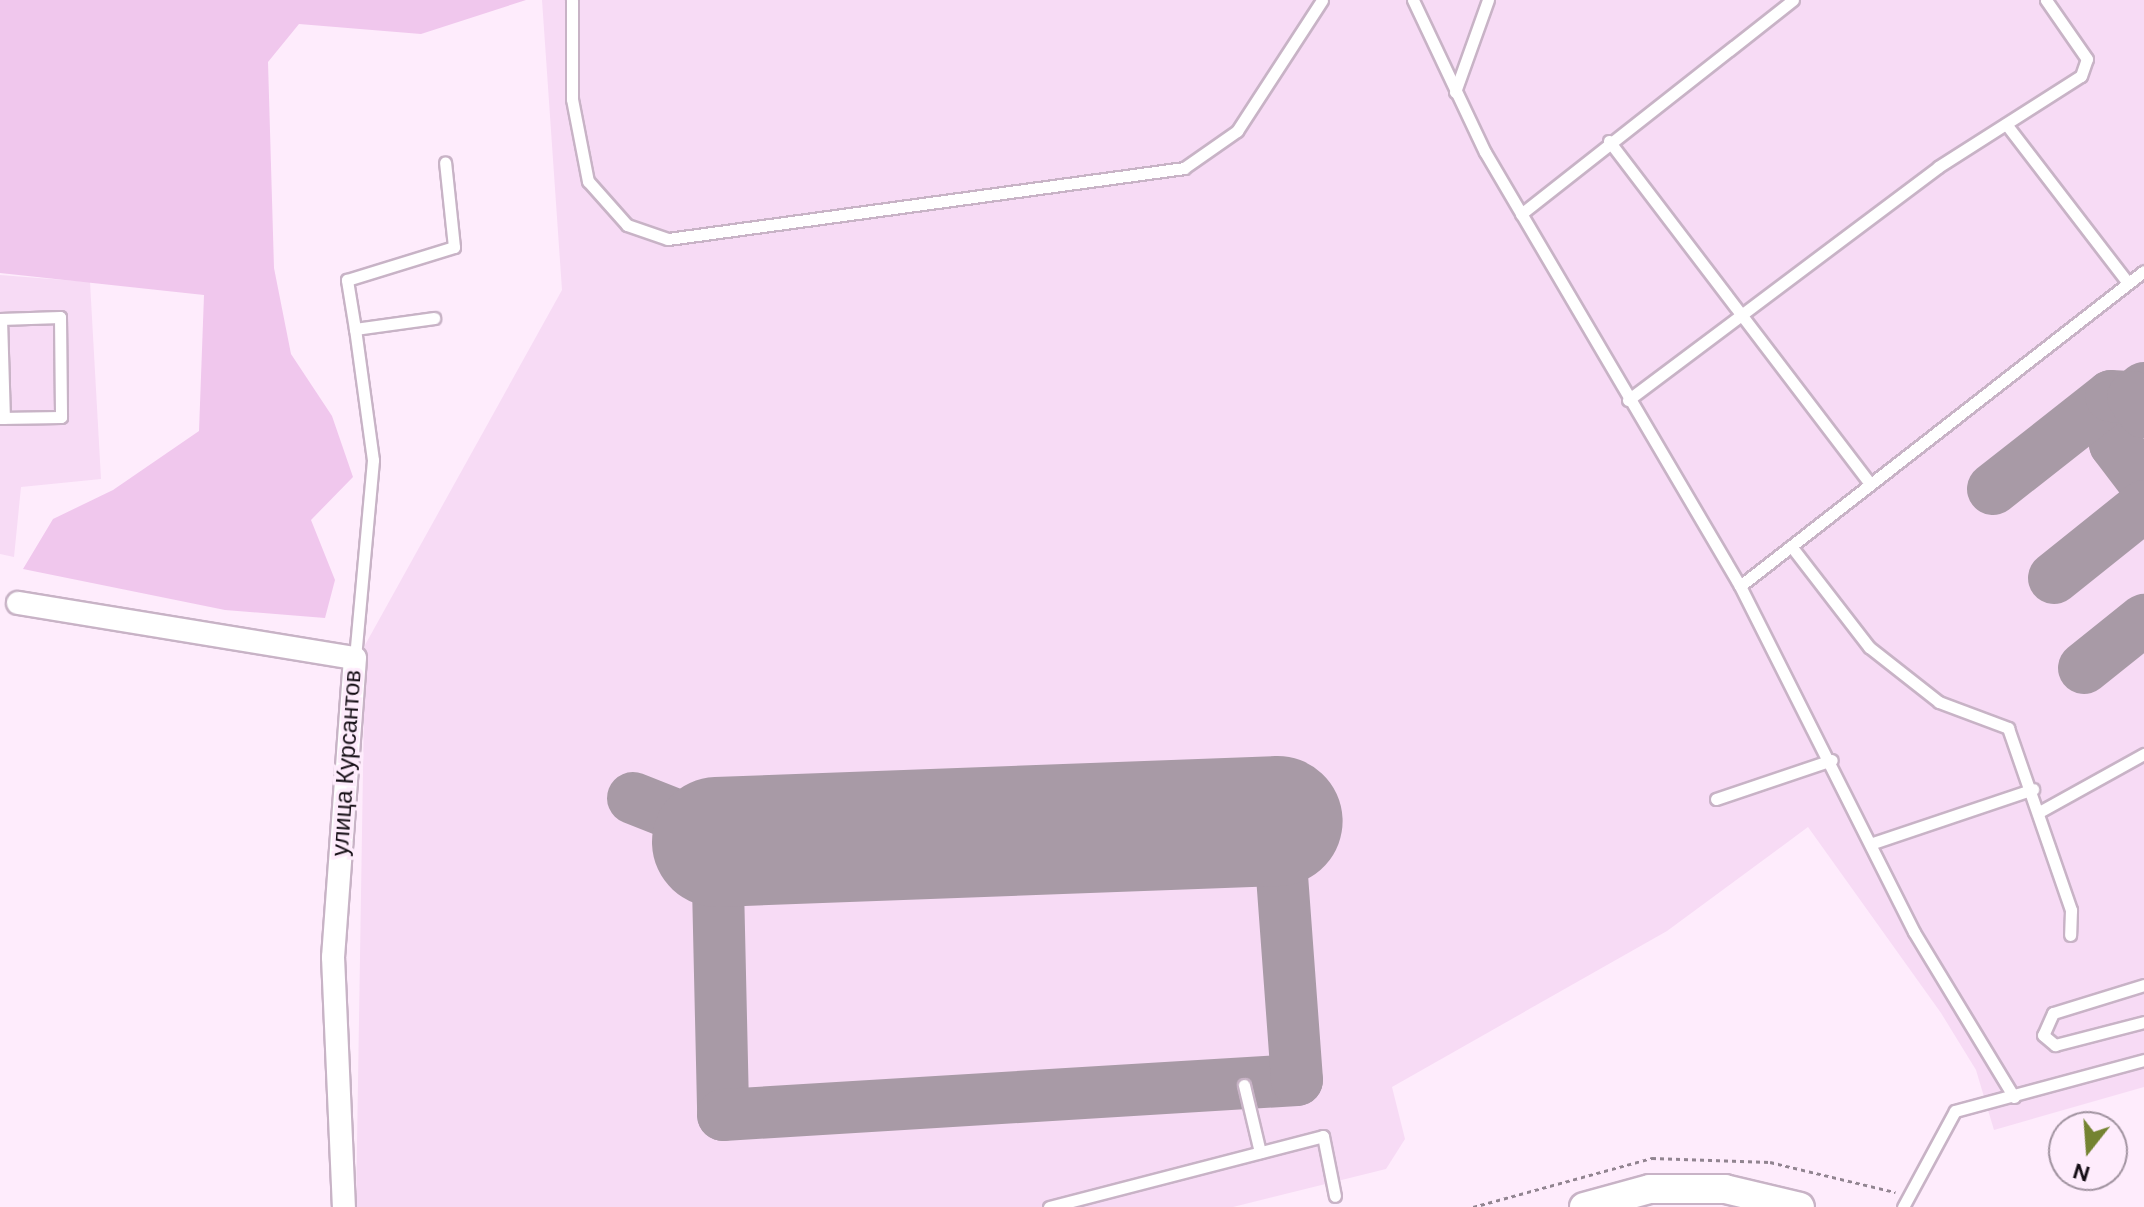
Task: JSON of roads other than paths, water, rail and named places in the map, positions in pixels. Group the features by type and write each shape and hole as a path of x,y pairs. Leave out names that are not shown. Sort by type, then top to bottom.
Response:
{"street":[{"name":"улица Курсантов","path":"18,603 355,658 333,957 344,1207"},
{"path":"1584,1207 1650,1189 1725,1189 1800,1207"}],"lane":[{"path":"572,0 572,99 588,181 627,225 668,239 1184,168 1237,131 1322,0"},
{"path":"1413,0 1455,92 1521,214 1740,586 1832,760 1961,1018 2014,1097"},
{"path":"1455,92 1488,0"},
{"path":"1521,214 1609,141 1793,0"},
{"path":"1628,400 1746,317 1938,167 2006,124 2086,67 2083,49 2046,0"},
{"path":"2006,124 2128,283"},
{"path":"1609,141 1746,317 1870,484"},
{"path":"355,658 373,460 347,280 454,247 445,162"},
{"path":"1740,586 2144,271"},
{"path":"60,317 61,417 2,418 0,319 60,317"},
{"path":"355,329 434,318"},
{"path":"1791,546 1869,647 1939,702 2008,728 2041,811 2071,910 2070,935"},
{"path":"2041,811 2144,754"},
{"path":"1716,799 1832,760"},
{"path":"1873,843 2033,789"},
{"path":"2144,985 2053,1013 2043,1035 2055,1045 2144,1022"},
{"path":"1903,1207 1955,1111 2144,1060"},
{"path":"1244,1085 1260,1152"},
{"path":"1049,1207 1323,1136 1335,1196"}]}
